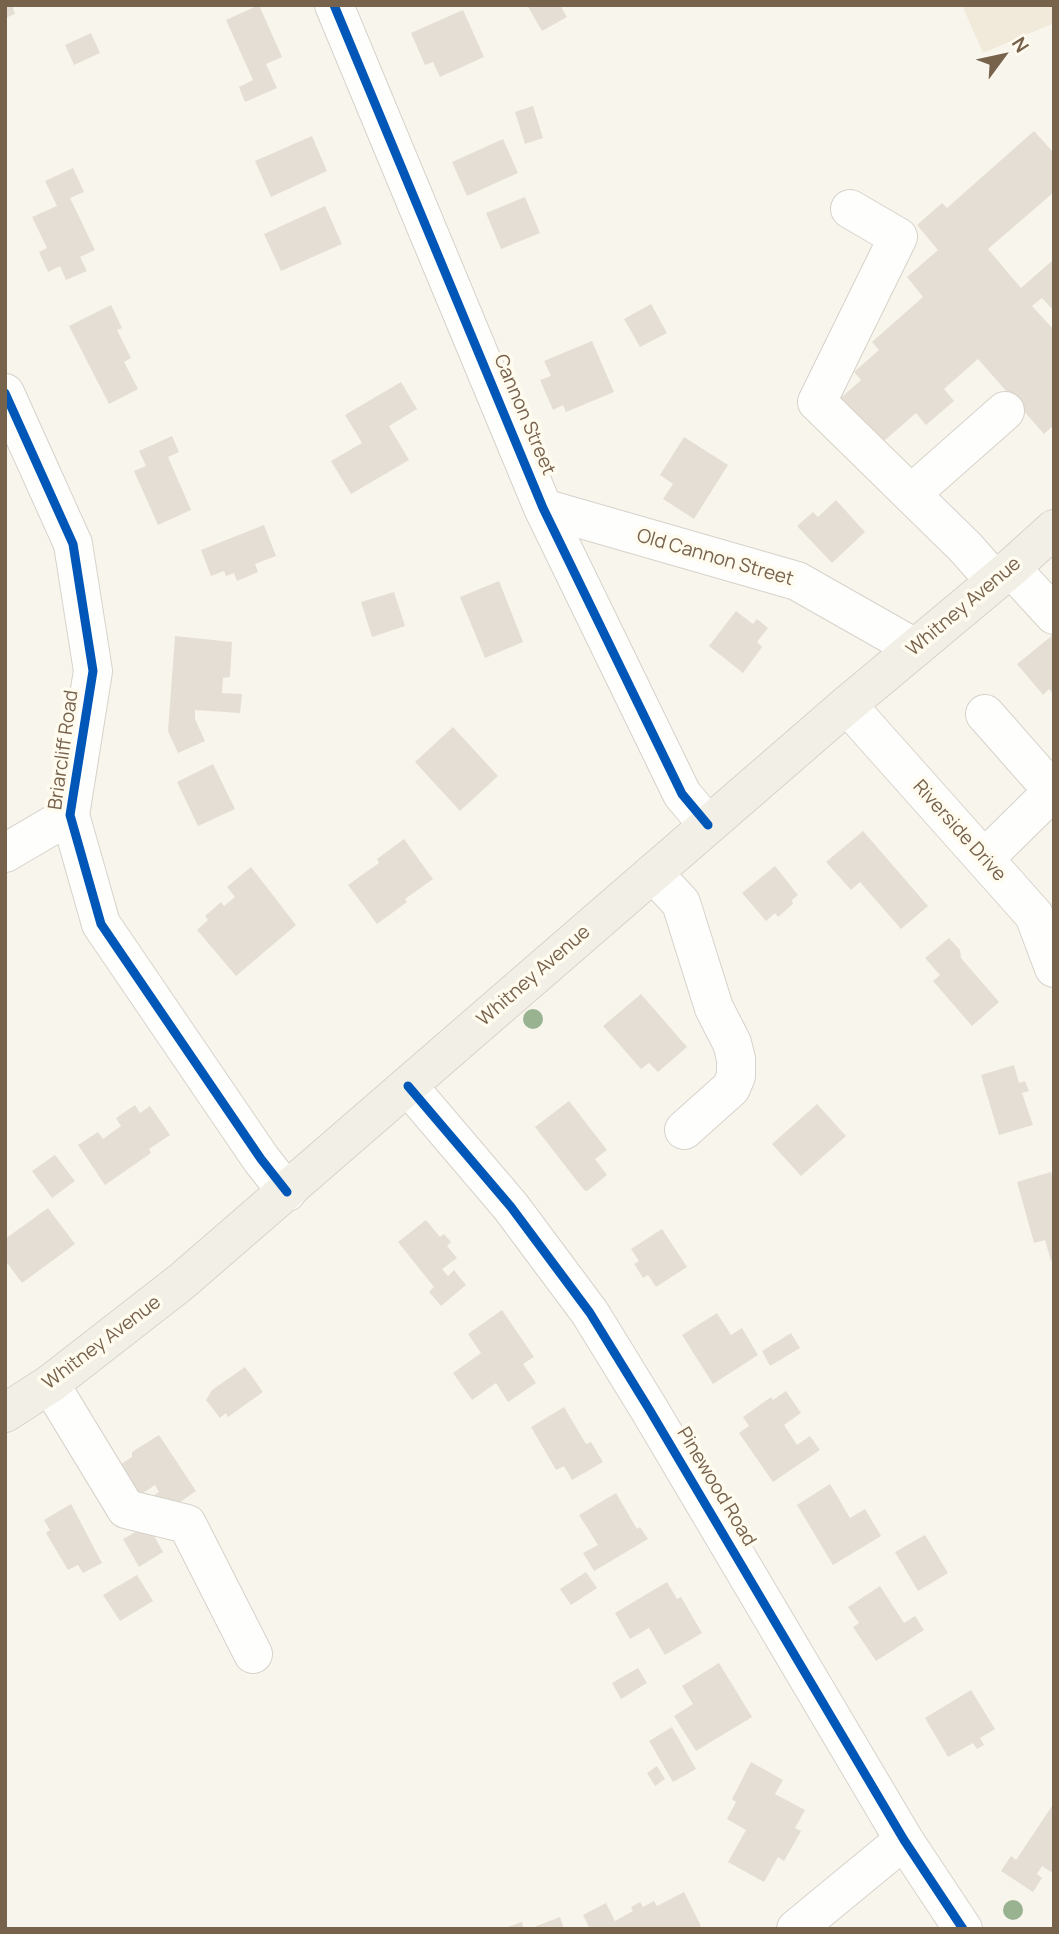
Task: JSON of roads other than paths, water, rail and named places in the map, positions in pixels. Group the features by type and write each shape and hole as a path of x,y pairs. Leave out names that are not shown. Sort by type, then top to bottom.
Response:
{"main road":[{"name":"Whitney Avenue","path":"5,1413 50,1384 181,1283 708,825 1054,529"}],"street":[{"name":"Cannon Street","path":"334,5 543,508 682,794 708,825"},
{"path":"850,209 898,237 817,402 966,548 1054,615"},
{"name":"Briarcliff Road","path":"5,393 72,544 93,671 70,815 101,924 261,1159 287,1192"},
{"path":"911,494 1005,411"},
{"name":"Old Cannon Street","path":"543,508 797,581 915,648"},
{"name":"Riverside Drive","path":"847,705 1034,915 1054,968"},
{"path":"984,859 1053,790 985,714"},
{"path":"5,853 70,815"},
{"path":"653,873 681,903 714,1008 732,1043 736,1059 736,1076 731,1088 684,1130"},
{"name":"Pinewood Road","path":"408,1086 511,1207 590,1313 904,1840 963,1929"},
{"path":"50,1384 126,1509 187,1524 253,1654"},
{"path":"796,1929 904,1840"}]}
